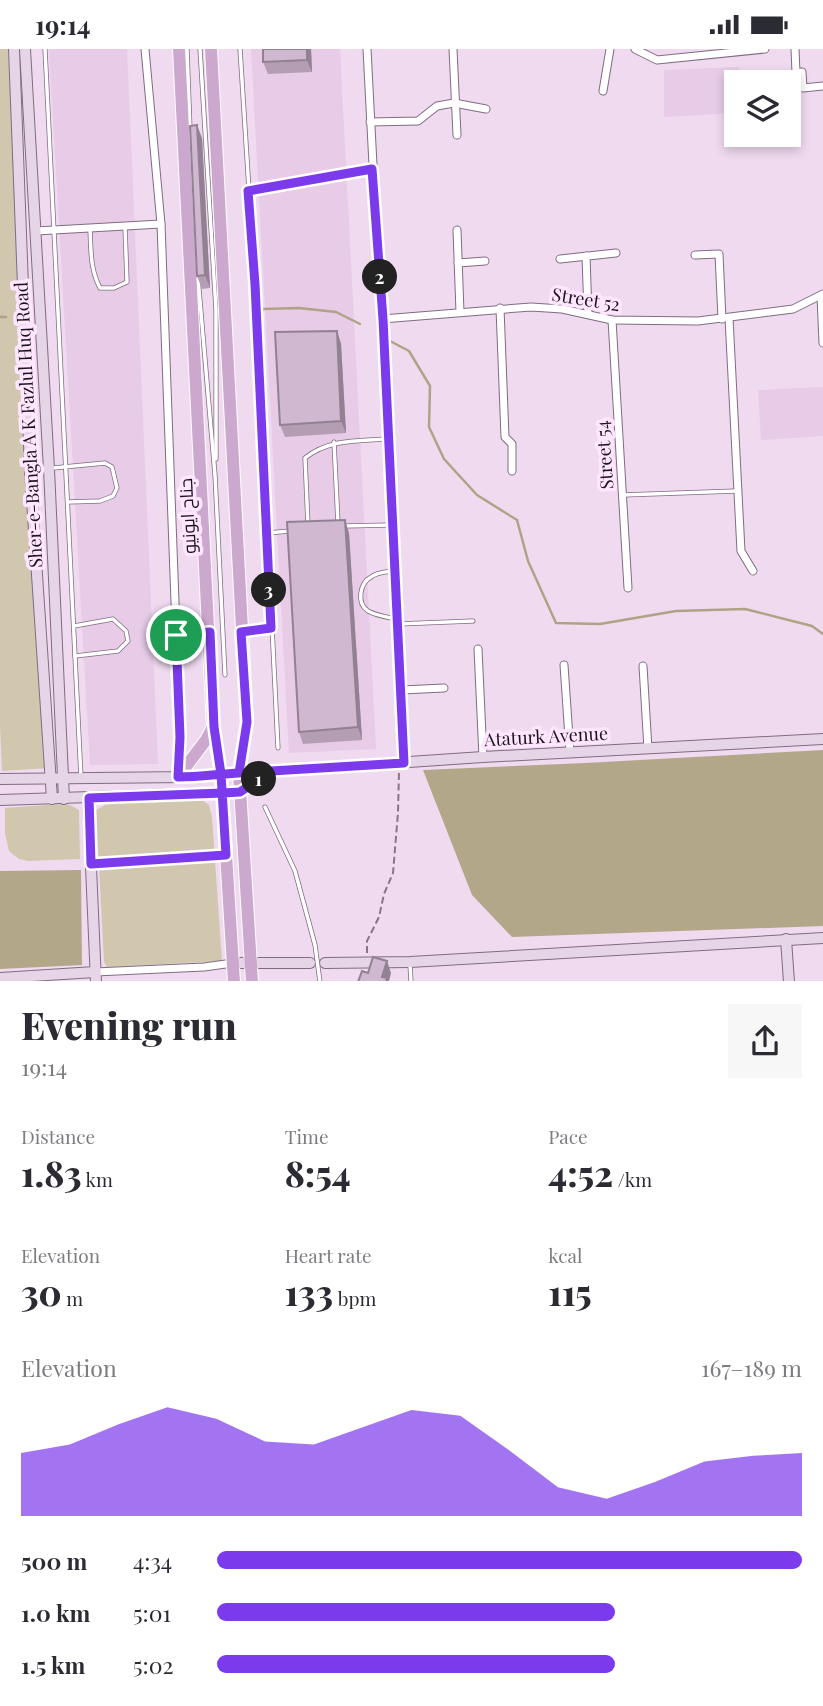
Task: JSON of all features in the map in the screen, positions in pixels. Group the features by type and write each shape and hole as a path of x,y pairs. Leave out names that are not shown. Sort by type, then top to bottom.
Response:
{"main road":[{"name":"جناح ایونیو","path":"179,49 214,727 223,793 234,981"},
{"path":"211,49 247,722 239,773 252,981"},
{"path":"178,777 214,727"}],"street":[{"name":"Sher-e-Bangla A K Fazlul Huq Road","path":"14,49 30,470 57,779"},
{"name":"Sher-e-Bangla A K Fazlul Huq Road","path":"25,49 49,469 58,799"},
{"path":"145,49 161,224 180,737 178,777"},
{"path":"367,49 396,571 402,763"},
{"path":"368,83 373,49"},
{"path":"453,49 457,135"},
{"path":"603,92 611,49"},
{"path":"635,49 657,60 765,49"},
{"path":"795,49 796,73 802,72 803,88 823,86"},
{"path":"370,122 418,121 437,106 454,103 486,109"},
{"path":"36,231 161,224"},
{"path":"457,230 460,312"},
{"path":"560,260 615,253"},
{"path":"695,255 719,254 741,551 753,571"},
{"path":"586,256 588,314"},
{"path":"458,263 485,261"},
{"path":"822,295 823,343"},
{"name":"Street 52","path":"383,319 531,307 588,314 612,320 674,323 793,309 822,295"},
{"path":"500,308 506,437 512,444 512,471"},
{"name":"Street 54","path":"612,320 628,588"},
{"path":"176,635 210,632"},
{"path":"478,649 483,757"},
{"path":"564,666 570,752"},
{"path":"643,666 648,749"},
{"path":"401,690 444,688"},
{"name":"Ataturk Avenue","path":"0,779 178,777 823,739"},
{"path":"0,800 240,792 271,771"},
{"path":"89,798 95,977"},
{"path":"91,864 226,855"},
{"path":"325,963 410,962 823,938"},
{"path":"786,939 789,981"},
{"path":"0,978 95,977 251,962 310,963"}],"lane":[{"path":"45,49 81,780"},
{"path":"187,49 192,218 215,475 225,675"},
{"path":"200,49 216,310 215,475"},
{"path":"240,49 255,284 278,748"},
{"path":"248,191 372,169"},
{"path":"90,228 91,267 96,280 100,288 114,288 127,282 125,227"},
{"path":"308,529 305,457 334,442 389,439"},
{"path":"334,442 338,526 393,526"},
{"path":"30,470 105,463 112,467 117,488 113,496 100,501 68,502"},
{"path":"623,495 738,491"},
{"path":"267,533 294,530"},
{"path":"396,571 376,574 367,579 360,593 362,604 367,610 398,621 473,621"},
{"path":"74,626 113,619 127,631 128,641 118,651 75,656"},
{"path":"241,632 271,628"},
{"path":"265,807 295,871 316,945 320,981"},
{"path":"410,962 411,981"}],"path":[{"path":"371,963 367,941 379,917 384,894 393,873 402,763"}],"shaded area":[{"path":"0,49 8,49 50,768 2,771 0,725"},
{"path":"49,49 127,49 158,764 90,765"},
{"path":"251,49 340,49 376,749 289,753"},
{"path":"739,67 739,70 724,70 724,114 664,117 664,70"},
{"path":"823,387 823,436 761,440 758,390"},
{"path":"823,750 823,926 512,937 472,895 423,770 585,763"},
{"path":"198,797 209,805 212,817 222,961 107,967 104,962 96,810 109,803"},
{"path":"60,804 79,810 80,859 28,861 19,859 9,851 5,833 5,808"},
{"path":"81,870 82,965 0,969 0,871"}],"building":[{"path":"263,49 307,49 307,60 263,62"},
{"path":"197,125 205,275 197,276 190,126"},
{"path":"337,331 341,421 280,425 275,332"},
{"path":"345,520 358,727 299,732 287,522"},
{"path":"373,957 387,961 382,977 387,978 386,981 358,981 362,971 368,973"}],"waterway":[{"path":"263,309 299,308 336,312 360,324"},
{"path":"0,317 6,317"},
{"path":"390,341 409,351 430,386 429,427 444,459 477,495 517,520 528,561 556,623 600,624 676,611 745,609 812,626 823,634"}],"route":[{"path":"176,635 180,737 178,777 186,777 221,774 239,773 247,722 241,632 271,628 255,284 248,191 372,169 383,319 404,763 271,771 240,792 223,793 89,798 91,864 226,855 223,793 221,774 214,727 210,632 176,635"}]}
